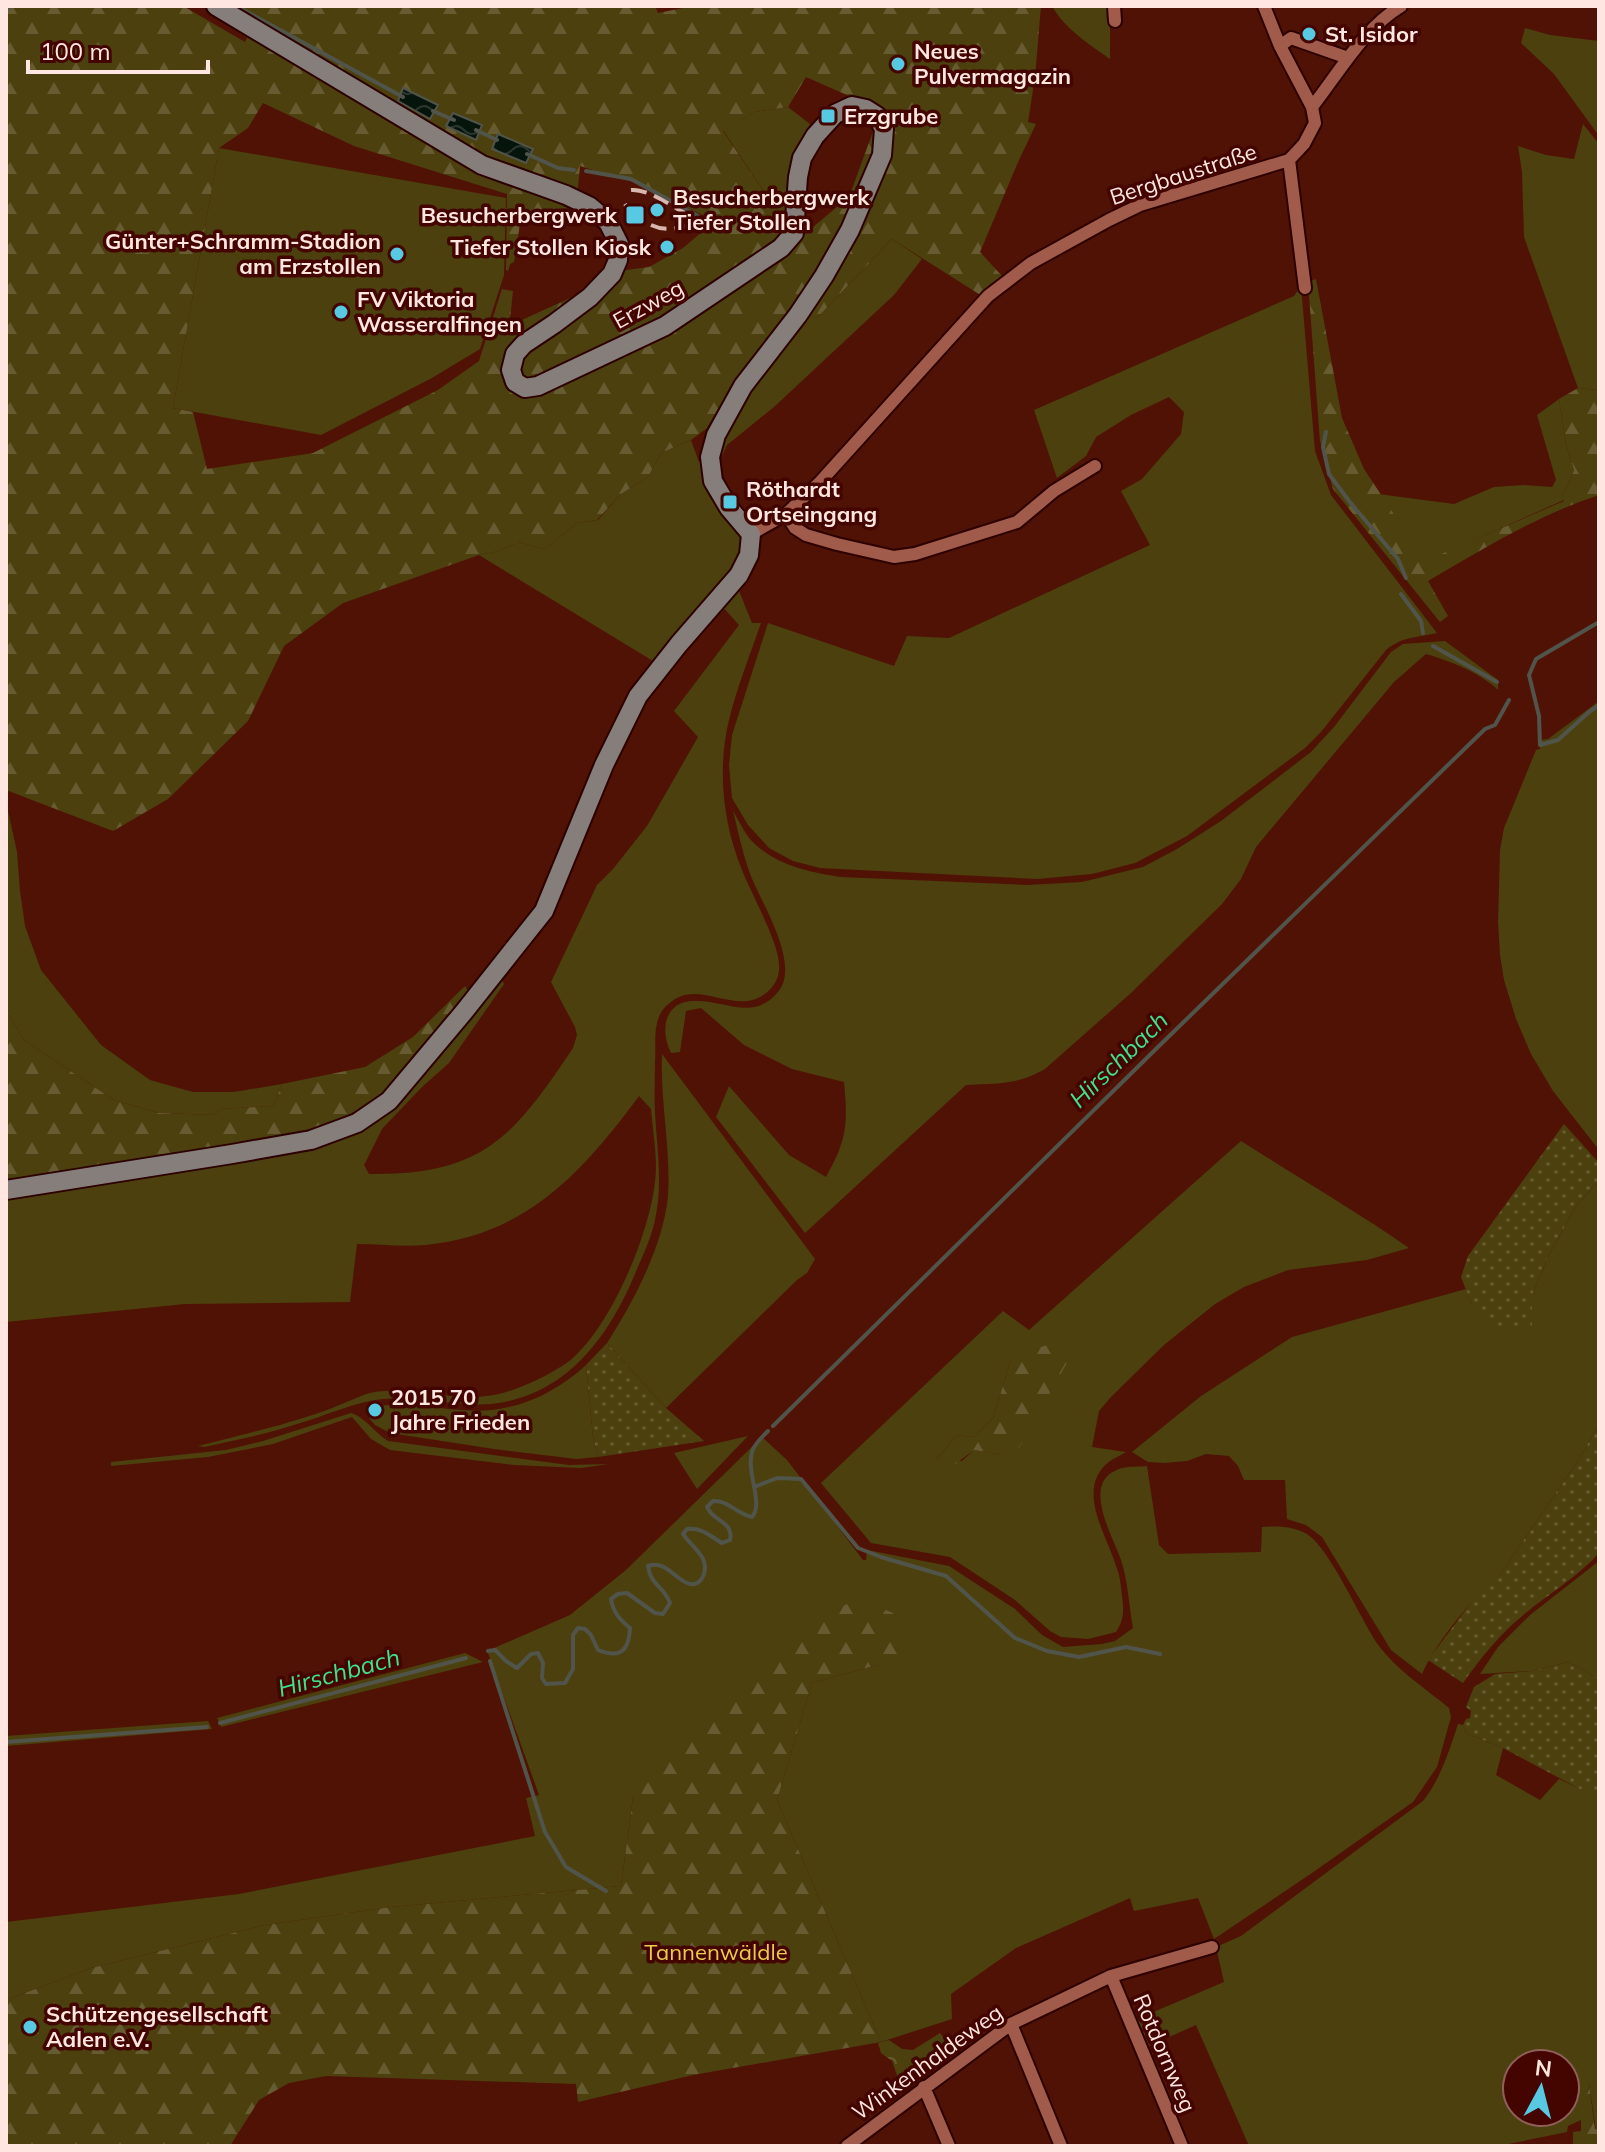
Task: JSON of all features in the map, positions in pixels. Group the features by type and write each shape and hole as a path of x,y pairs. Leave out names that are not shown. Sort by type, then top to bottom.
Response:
{"street":[{"name":"Erzweg","path":"216,6 482,165 566,195 589,206 608,222 619,244 618,260 612,274 590,297 524,344 515,354 511,370 515,382 525,388 538,386 665,326 781,248 794,233 802,158 815,136 835,114 852,106 866,109 877,116 884,129 882,155 850,230 798,315 743,386 716,435 710,457 713,481 729,508 751,534"},
{"path":"1114,6 1115,21"},
{"path":"1264,6 1280,46 1312,107 1377,25 1401,6"},
{"path":"1280,46 1291,38 1348,58"},
{"name":"Bergbaustraße","path":"751,534 786,514 820,482 988,296 1031,263 1140,205 1289,160 1304,144 1315,123 1312,107"},
{"path":"1289,160 1305,288"},
{"path":"786,514 795,528 806,535 878,555 894,557 915,554 1017,522 1054,491 1095,466"},
{"path":"6,1190 311,1140 357,1123 389,1101 544,911 604,765 638,696 739,575 749,555 751,534"},
{"name":"Winkenhaldeweg","path":"847,2146 1011,2024 1111,1976 1212,1947"},
{"name":"Rotdornweg","path":"1111,1976 1182,2146"},
{"path":"1011,2024 1061,2146"},
{"path":"924,2087 949,2146"}],"green space":[{"path":"6,6 183,6 245,42 257,16 236,6 655,6 658,13 693,6 1041,6 1028,122 1036,124 980,252 1002,276 982,296 892,239 817,318 791,307 733,383 707,428 691,440 661,453 648,477 621,494 597,520 577,523 545,549 518,542 343,603 284,646 248,721 168,799 113,831 6,790","holes":["806,77 881,110 849,197 795,242 794,189 771,202 723,131 754,112 788,107","263,103 354,146 507,194 508,271 514,262 521,218 575,220 580,166 636,183 715,221 683,248 649,267 619,271 579,294 513,324 510,319 513,291 502,289 479,361 438,390 313,453 207,469 193,412 173,408 219,148 248,128"]},
{"path":"1052,6 1110,6 1110,59 1071,29"},
{"path":"1525,28 1550,35 1599,41 1599,136 1554,74 1521,43"},
{"path":"788,107 810,124 794,160 794,189 771,202 723,130 754,112"},
{"path":"1583,124 1599,144 1599,390 1578,388 1524,237 1518,146 1546,155 1574,159"},
{"name":"FV Viktoria Wasseralfingen","path":"219,148 506,198 504,275 480,349 432,378 321,435 173,408"},
{"path":"892,239 922,259 894,295 774,407 727,445 722,456 718,447 751,384 806,313 817,318"},
{"path":"1316,279 1342,418 1364,469 1425,561 1564,501 1562,498 1574,470 1566,444 1559,399 1578,388 1599,390 1599,495 1533,523 1428,581 1448,616 1440,622 1333,489 1320,441 1308,282"},
{"path":"1301,286 1315,451 1331,495 1437,633 1392,645 1305,748 1187,836 1135,863 1092,874 1037,879 820,868 793,861 769,848 748,825 732,798 729,765 732,735 768,623 894,666 907,636 949,638 1150,545 1121,491 1142,479 1181,434 1184,412 1169,397 1131,415 1096,437 1086,456 1057,478 1034,410 1294,296"},
{"path":"1559,399 1566,444 1574,470 1562,498 1564,500 1425,562 1378,494 1454,504 1494,487 1552,487 1556,480 1537,415"},
{"path":"691,440 699,462 704,462 745,544 739,564 653,661 479,555 499,551 518,542 545,549 577,523 598,520 621,494 648,477 661,453"},
{"path":"737,586 752,623 761,623 725,739 723,777 726,815 735,852 774,944 779,973 772,987 755,999 732,1001 697,994 686,995 663,1009 655,1037 659,1180 655,1220 624,1298 612,1320 581,1360 541,1389 518,1399 491,1404 396,1398 372,1401 263,1434 198,1446 280,1425 379,1391 472,1397 497,1394 533,1382 567,1363 603,1321 627,1275 645,1226 655,1182 656,1155 651,1109 639,1096 573,1174 522,1214 493,1229 461,1239 417,1246 357,1244 350,1302 185,1304 6,1322 6,1195 340,1136 500,977 504,984 449,1063 382,1129 364,1165 369,1174 441,1168 492,1145 513,1127 573,1048 577,1035 575,1027 551,982 597,885 647,826 698,737 674,711 739,625 721,605"},
{"path":"1445,641 1498,680 1498,690 1465,668 1426,654 1394,682 1256,847 1241,879 1222,904 1131,993 1045,1069 1016,1081 966,1085 805,1233 716,1117 729,1086 789,1155 826,1177 842,1142 846,1109 844,1082 792,1069 744,1045 701,1008 686,1011 680,1052 671,1053 666,1025 672,1010 678,1005 697,1001 749,1008 759,1006 778,992 784,980 782,949 749,871 733,811 758,847 780,861 816,873 841,877 1027,885 1082,882 1143,867 1221,821 1311,752 1391,652 1403,644"},
{"path":"1599,701 1599,1150 1553,1091 1531,1054 1504,980 1498,922 1500,850 1504,828 1536,750 1540,749 1541,740 1548,739"},
{"path":"6,802 17,852 25,926 41,970 101,1045 150,1080 193,1092 234,1092 282,1084 273,1106 219,1109 215,1115 159,1113 114,1100 24,1040 6,1009"},
{"path":"465,986 471,995 384,1095 334,1123 281,1137 6,1190 6,1009 24,1040 114,1100 159,1113 215,1115 219,1109 273,1106 282,1084 365,1067 413,1037"},
{"path":"662,1054 815,1259 807,1273 666,1408 607,1343 646,1272 665,1215 669,1178"},
{"path":"1564,1124 1599,1163 1599,1181 1576,1206 1549,1255 1532,1295 1532,1330 1499,1328 1472,1305 1461,1277 1468,1256"},
{"path":"1241,1141 1409,1248 1367,1260 1288,1270 1244,1287 1215,1304 1164,1345 1099,1411 1092,1447 1126,1452 1110,1461 1094,1484 1096,1512 1118,1573 1123,1611 1116,1632 1088,1639 1061,1637 1050,1631 1015,1600 950,1557 871,1543 821,1483 1003,1311 1029,1330","holes":["1012,1356 998,1454 974,1450 962,1461 936,1460 957,1435 974,1437 993,1418"]},
{"path":"1599,1181 1599,1425 1500,1575 1456,1621 1422,1674 1391,1650 1322,1537 1306,1525 1287,1519 1285,1480 1244,1480 1229,1456 1206,1454 1187,1461 1164,1463 1148,1462 1132,1452 1201,1396 1292,1337 1466,1289 1472,1305 1532,1295 1549,1255 1576,1206"},
{"path":"1060,1341 1067,1347 1069,1359 1019,1448 998,1454 974,1450 950,1468 936,1460 957,1435 974,1437 993,1418 1012,1356"},
{"path":"607,1343 666,1408 704,1441 598,1457 586,1365"},
{"path":"586,1365 598,1457 576,1459 390,1433 369,1418 368,1410 391,1405 492,1410 518,1405 543,1395"},
{"path":"351,1413 388,1441 569,1465 609,1464 581,1468 514,1465 390,1450 371,1439 352,1417 273,1444 208,1457 111,1466 111,1462 226,1450"},
{"path":"1599,1425 1599,1553 1513,1624 1463,1683 1428,1660 1482,1588 1500,1575"},
{"path":"748,1436 697,1489 674,1453"},
{"path":"762,1437 787,1460 863,1560 866,1560 867,1550 949,1566 1015,1609 1042,1635 1063,1647 1115,1641 1133,1628 1121,1560 1102,1509 1102,1484 1109,1474 1122,1468 1147,1466 1159,1545 1168,1554 1261,1552 1262,1527 1284,1527 1305,1533 1334,1567 1386,1655 1449,1708 1451,1717 1437,1767 1413,1802 1214,1939 1198,1898 1134,1911 1130,1898 1016,1948 951,1994 952,2019 881,2042 777,1800 812,1683 877,1665 893,1613 633,1797 621,1886 391,1907 265,1925 91,1968 6,2000 6,1922 239,1894 535,1836 526,1798 539,1795 488,1653 570,1615 626,1570"},
{"path":"1599,1561 1599,1679 1568,1662 1532,1671 1480,1674 1498,1647 1530,1615"},
{"name":"Tannenwäldle","path":"861,1600 893,1613 904,1653 877,1665 812,1683 777,1800 881,2042 693,2075 578,2102 576,2084 326,2076 289,2083 259,2100 230,2146 6,2146 6,2000 91,1968 265,1925 391,1907 621,1886 633,1797 825,1611"},
{"path":"465,1653 483,1662 221,1727 217,1718"},
{"path":"1568,1662 1599,1679 1599,1789 1593,1796 1503,1748 1466,1733 1463,1725 1470,1718 1471,1711 1466,1707 1474,1687 1495,1674 1532,1671"},
{"path":"208,1721 212,1729 6,1746 6,1736"},
{"path":"1458,1724 1463,1725 1466,1733 1503,1748 1496,1775 1540,1800 1559,1779 1593,1795 1599,1789 1599,2130 1596,2130 1589,2083 1581,2083 1581,2048 1501,2048 1501,2128 1568,2128 1567,2132 1499,2146 1249,2146 1196,2025 1149,2046 1137,2019 1224,1982 1216,1947 1241,1936 1423,1801 1448,1754"},
{"path":"940,2033 956,2054 903,2092 892,2061 881,2053 878,2043 889,2040 902,2049 913,2050"},
{"path":"1581,2082 1589,2083 1595,2129 1599,2130 1599,2146 1573,2146 1573,2132 1581,2131"}],"water":[{"path":"403,88 438,105 430,119 398,101"},
{"path":"453,113 482,125 476,140 446,126"},
{"path":"498,134 533,149 526,163 492,149"}],"waterway":[{"path":"6,9 13,6"},
{"path":"236,6 403,97"},
{"path":"433,111 454,120"},
{"path":"476,130 497,140"},
{"path":"527,154 558,168 574,170"},
{"path":"586,171 631,179 698,216"},
{"path":"1326,432 1323,447 1329,474 1398,559 1406,578"},
{"path":"1401,594 1421,621 1423,633"},
{"path":"1599,622 1536,659 1529,675 1539,716 1540,745 1558,740 1599,705"},
{"path":"1433,646 1497,682"},
{"name":"Hirschbach","path":"773,1426 1485,729 1495,725 1509,700"},
{"name":"Hirschbach","path":"488,1651 495,1650 517,1668 531,1654 538,1653 546,1684 565,1683 573,1669 573,1635 578,1628 585,1629 591,1635 598,1650 612,1654 622,1651 628,1642 630,1628 613,1608 611,1599 627,1593 655,1613 663,1614 670,1603 651,1577 648,1566 664,1567 687,1583 700,1581 705,1563 683,1534 687,1529 697,1529 722,1543 730,1540 729,1529 707,1507 713,1501 752,1517 756,1504 752,1452 768,1431"},
{"path":"754,1487 777,1478 801,1479 858,1548 946,1576 1015,1638 1047,1651 1079,1657 1126,1647 1160,1654"},
{"name":"Hirschbach","path":"220,1723 466,1658"},
{"path":"490,1661 545,1832 566,1867 606,1891"},
{"name":"Hirschbach","path":"6,1742 207,1727"}],"railway":[{"path":"631,190 648,193 701,221"},
{"path":"625,204 629,210"},
{"path":"651,225 671,229 705,220"}],"place":[{"name":"St. Isidor","path":"1309,34"},
{"name":"Neues Pulvermagazin","path":"898,64"},
{"name":"Erzgrube","path":"828,116"},
{"name":"Besucherbergwerk Tiefer Stollen","path":"657,210"},
{"name":"Besucherbergwerk","path":"635,215"},
{"name":"Tiefer Stollen Kiosk","path":"667,247"},
{"name":"Günter+Schramm-Stadion am Erzstollen","path":"397,254"},
{"name":"FV Viktoria Wasseralfingen","path":"341,312"},
{"name":"Röthardt Ortseingang","path":"730,502"},
{"name":"2015 70 Jahre Frieden","path":"375,1410"},
{"name":"Schützengesellschaft Aalen e.V.","path":"30,2027"}]}
